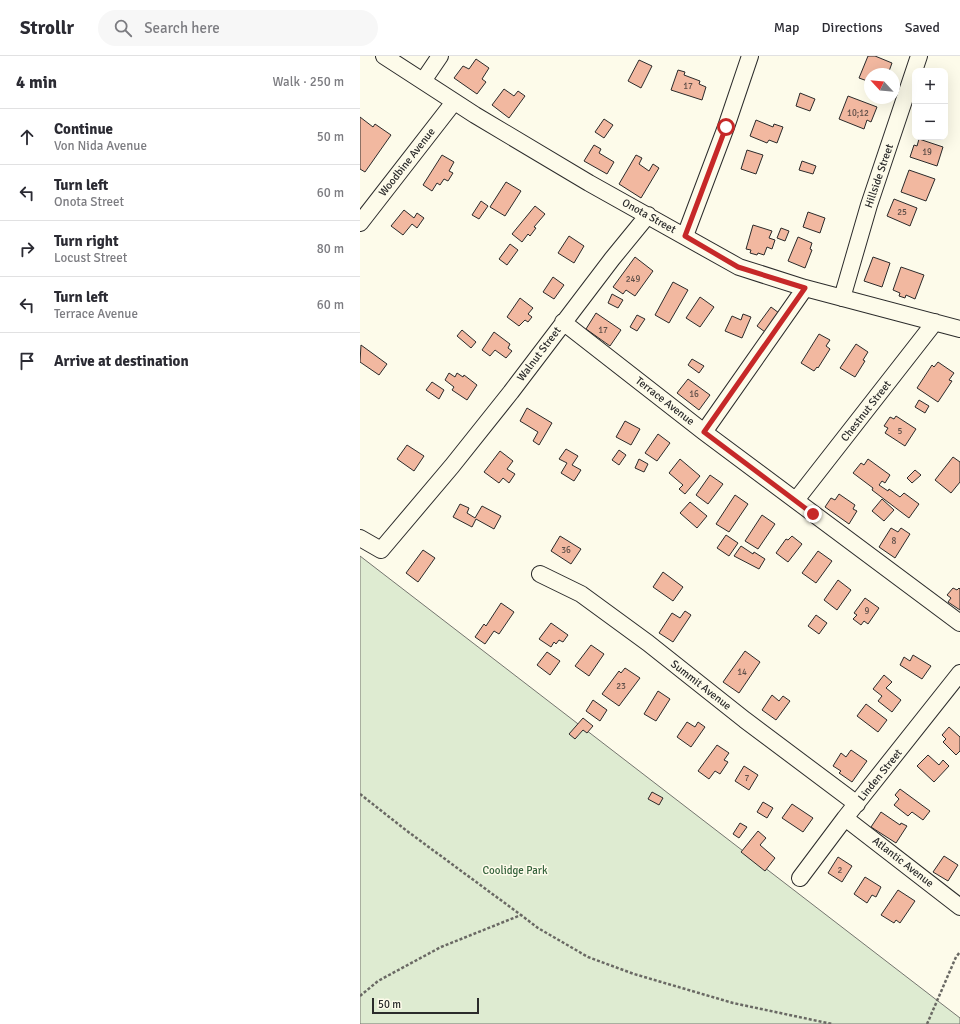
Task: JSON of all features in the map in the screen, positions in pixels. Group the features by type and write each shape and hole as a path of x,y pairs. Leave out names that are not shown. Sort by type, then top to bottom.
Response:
{"street":[{"name":"Onota Street","path":"384,56 454,102 589,183 738,267 805,288 960,329"},
{"path":"422,81 440,56"},
{"path":"685,236 726,127 750,56"},
{"name":"Hillside Street","path":"842,298 869,205 919,56"},
{"name":"Woodbine Avenue","path":"360,223 454,102"},
{"name":"Walnut Street","path":"360,538 381,550 511,392 563,322 648,215"},
{"path":"704,432 805,288"},
{"name":"Terrace Avenue","path":"563,322 704,432 960,623"},
{"name":"Chestnut Street","path":"796,500 935,322"},
{"name":"Summit Avenue","path":"540,574 581,594 648,643 745,720 857,804"},
{"name":"Linden Street","path":"800,878 845,818 960,673"},
{"name":"Atlantic Avenue","path":"845,818 960,907"}],"path":[{"path":"360,794 407,831 538,928 588,957 634,974 733,1003 832,1024"},
{"path":"360,996 378,981 441,947 521,915"},
{"path":"927,1024 956,957 960,952"}],"green space":[{"name":"Coolidge Park","path":"360,556 960,1018 960,1024 360,1024"}],"building":[{"path":"868,56 875,56 892,63 890,68 864,68 864,80 859,78"},
{"path":"476,59 489,68 482,79 486,82 477,94 454,78 463,66 469,69"},
{"path":"639,60 652,66 641,88 628,81"},
{"path":"678,70 685,72 684,75 700,81 699,84 706,87 702,100 671,90"},
{"path":"504,89 514,96 518,91 525,96 509,118 492,105"},
{"path":"800,93 815,99 810,111 796,106"},
{"path":"848,96 864,102 864,104 877,107 871,122 867,120 864,129 839,119"},
{"path":"360,117 373,127 375,124 391,135 365,172 360,169"},
{"path":"604,119 613,125 604,138 595,132"},
{"path":"756,120 773,127 774,124 783,127 777,143 769,140 767,143 750,136"},
{"path":"919,140 922,140 943,147 937,166 910,157 914,145 917,146"},
{"path":"594,145 601,149 599,153 614,162 607,174 584,161"},
{"path":"747,150 763,155 756,174 741,169"},
{"path":"442,155 454,162 449,171 453,173 448,181 444,179 440,185 437,183 432,191 423,185"},
{"path":"636,155 642,158 639,164 649,171 653,164 659,168 641,198 619,184"},
{"path":"802,161 816,166 813,174 799,170"},
{"path":"909,170 935,179 926,201 901,192"},
{"path":"506,182 521,191 505,216 490,207"},
{"path":"894,199 917,208 910,226 887,216"},
{"path":"481,201 488,206 479,219 472,215"},
{"path":"535,206 545,214 534,227 536,228 530,236 528,234 522,242 512,234"},
{"path":"404,210 414,218 417,213 424,218 417,228 412,224 403,235 391,226"},
{"path":"808,212 825,218 820,233 803,227"},
{"path":"753,225 772,231 769,238 775,240 772,249 767,247 764,255 750,253 751,250 746,249"},
{"path":"781,228 789,231 785,241 777,238"},
{"path":"569,236 584,246 574,263 558,253"},
{"path":"798,237 812,243 810,249 812,250 805,268 788,261"},
{"path":"510,244 518,250 507,265 499,259"},
{"path":"635,257 653,271 635,296 626,290 623,294 613,287"},
{"path":"873,257 890,263 882,287 864,281"},
{"path":"901,267 924,275 915,299 906,295 905,298 899,296 900,293 893,290"},
{"path":"553,277 564,285 554,299 543,292"},
{"path":"673,282 688,290 669,323 655,315"},
{"path":"612,294 623,300 618,308 608,303"},
{"path":"700,297 714,307 700,327 686,318"},
{"path":"520,298 533,308 528,314 532,317 528,322 525,320 519,326 507,317"},
{"path":"771,307 779,313 765,332 757,326"},
{"path":"596,313 621,330 610,346 586,329"},
{"path":"743,314 751,317 742,338 725,331 732,316 741,320"},
{"path":"637,315 645,319 637,331 630,327"},
{"path":"462,330 476,342 471,348 457,336"},
{"path":"494,332 510,344 508,348 512,351 506,358 495,350 490,356 482,350"},
{"path":"819,334 830,340 826,346 830,349 818,368 817,367 814,371 801,363"},
{"path":"856,344 868,352 863,360 865,361 855,377 840,368"},
{"path":"361,345 387,364 379,375 360,362"},
{"path":"692,359 704,366 699,373 688,365"},
{"path":"938,362 954,373 949,380 952,381 938,402 917,388 932,365 934,367"},
{"path":"449,373 455,377 457,373 463,377 464,375 477,385 467,400 452,390 454,387 445,380"},
{"path":"688,379 710,395 699,410 677,393"},
{"path":"432,382 444,390 439,399 426,390"},
{"path":"919,400 929,406 925,413 915,407"},
{"path":"527,408 552,423 539,445 533,441 538,432 520,421"},
{"path":"896,416 916,429 905,446 885,433 888,428 884,426 890,417 894,419"},
{"path":"625,421 640,429 631,445 616,437"},
{"path":"658,434 670,443 657,461 645,453"},
{"path":"407,445 424,456 414,471 397,459"},
{"path":"566,449 578,456 572,465 581,470 574,481 561,473 567,463 559,459"},
{"path":"619,450 626,455 619,465 612,460"},
{"path":"500,451 513,461 507,469 515,474 509,483 503,478 499,483 484,472"},
{"path":"953,457 960,462 960,482 951,493 935,480"},
{"path":"639,459 648,464 644,472 635,468"},
{"path":"680,459 700,476 685,494 679,489 683,485 669,473"},
{"path":"868,459 890,475 885,483 882,481 879,485 888,491 889,489 900,497 904,493 919,504 909,518 872,490 873,488 853,473 861,463 864,465"},
{"path":"915,470 921,475 912,483 907,478"},
{"path":"710,475 723,484 708,504 696,495"},
{"path":"839,494 855,505 853,509 857,511 849,524 825,507 831,498 835,500"},
{"path":"735,495 748,504 729,532 716,524"},
{"path":"882,499 894,510 884,521 872,511"},
{"path":"690,502 707,516 697,528 680,513"},
{"path":"460,504 469,508 467,513 475,518 482,506 501,516 494,529 476,519 472,527 453,517"},
{"path":"762,515 775,524 758,549 745,541"},
{"path":"891,528 898,532 901,528 910,534 895,558 879,547"},
{"path":"726,535 738,543 729,556 717,548"},
{"path":"560,536 581,549 571,564 551,551"},
{"path":"792,536 802,544 788,562 776,553 786,539 788,540"},
{"path":"741,546 753,554 754,552 765,559 759,569 734,556"},
{"path":"423,550 435,558 418,582 406,573"},
{"path":"818,551 832,561 816,583 802,573"},
{"path":"663,572 683,587 673,601 653,587"},
{"path":"838,580 851,590 837,610 824,600"},
{"path":"953,588 957,590 959,588 960,589 960,610 948,602 951,598 947,595"},
{"path":"865,598 879,608 868,624 864,621 861,625 853,619 857,615 854,613"},
{"path":"501,603 514,612 499,634 494,631 485,644 475,637 484,624 486,626"},
{"path":"685,611 691,615 673,642 659,633 672,613 680,618"},
{"path":"816,615 827,623 819,634 808,626"},
{"path":"551,623 568,635 563,642 559,640 556,644 554,642 551,647 539,639"},
{"path":"591,645 604,654 589,676 575,666"},
{"path":"745,651 760,662 739,693 723,682"},
{"path":"547,652 560,661 550,675 537,665"},
{"path":"913,655 931,666 922,679 900,665 904,657 910,661"},
{"path":"625,668 640,678 619,706 602,694 619,671 621,673"},
{"path":"884,675 892,682 886,688 901,700 892,712 878,701 882,696 873,689"},
{"path":"658,691 670,699 656,721 644,714"},
{"path":"772,695 779,701 783,696 790,701 776,720 762,710"},
{"path":"593,700 607,710 600,721 586,711"},
{"path":"866,704 887,720 878,732 857,716"},
{"path":"583,718 593,726 587,733 583,730 575,739 569,734"},
{"path":"687,722 695,727 698,722 705,727 691,747 677,737"},
{"path":"949,727 960,737 960,751 956,755 943,742 946,739 942,735"},
{"path":"717,745 729,753 724,760 728,762 720,774 715,771 709,779 698,771"},
{"path":"851,750 867,761 852,782 839,773 841,771 833,766 841,753 846,757"},
{"path":"928,755 939,765 943,760 949,766 934,782 917,766"},
{"path":"744,766 758,775 749,790 735,781"},
{"path":"900,789 930,811 923,820 912,812 908,816 894,805 899,799 895,795"},
{"path":"652,792 663,798 659,805 648,799"},
{"path":"763,802 773,808 767,818 757,812"},
{"path":"792,804 813,818 803,832 782,818"},
{"path":"881,812 900,825 901,823 907,826 896,843 871,827"},
{"path":"740,823 747,827 739,838 733,834"},
{"path":"758,831 766,838 760,845 775,858 765,871 741,852"},
{"path":"944,856 958,865 948,881 933,872"},
{"path":"838,857 852,866 842,882 828,873"},
{"path":"865,877 881,887 876,897 872,895 867,903 854,894"},
{"path":"898,890 915,901 900,923 896,920 894,923 881,915"}],"route":[{"path":"726,127 685,236 738,267 805,288 704,432 813,514"}]}
